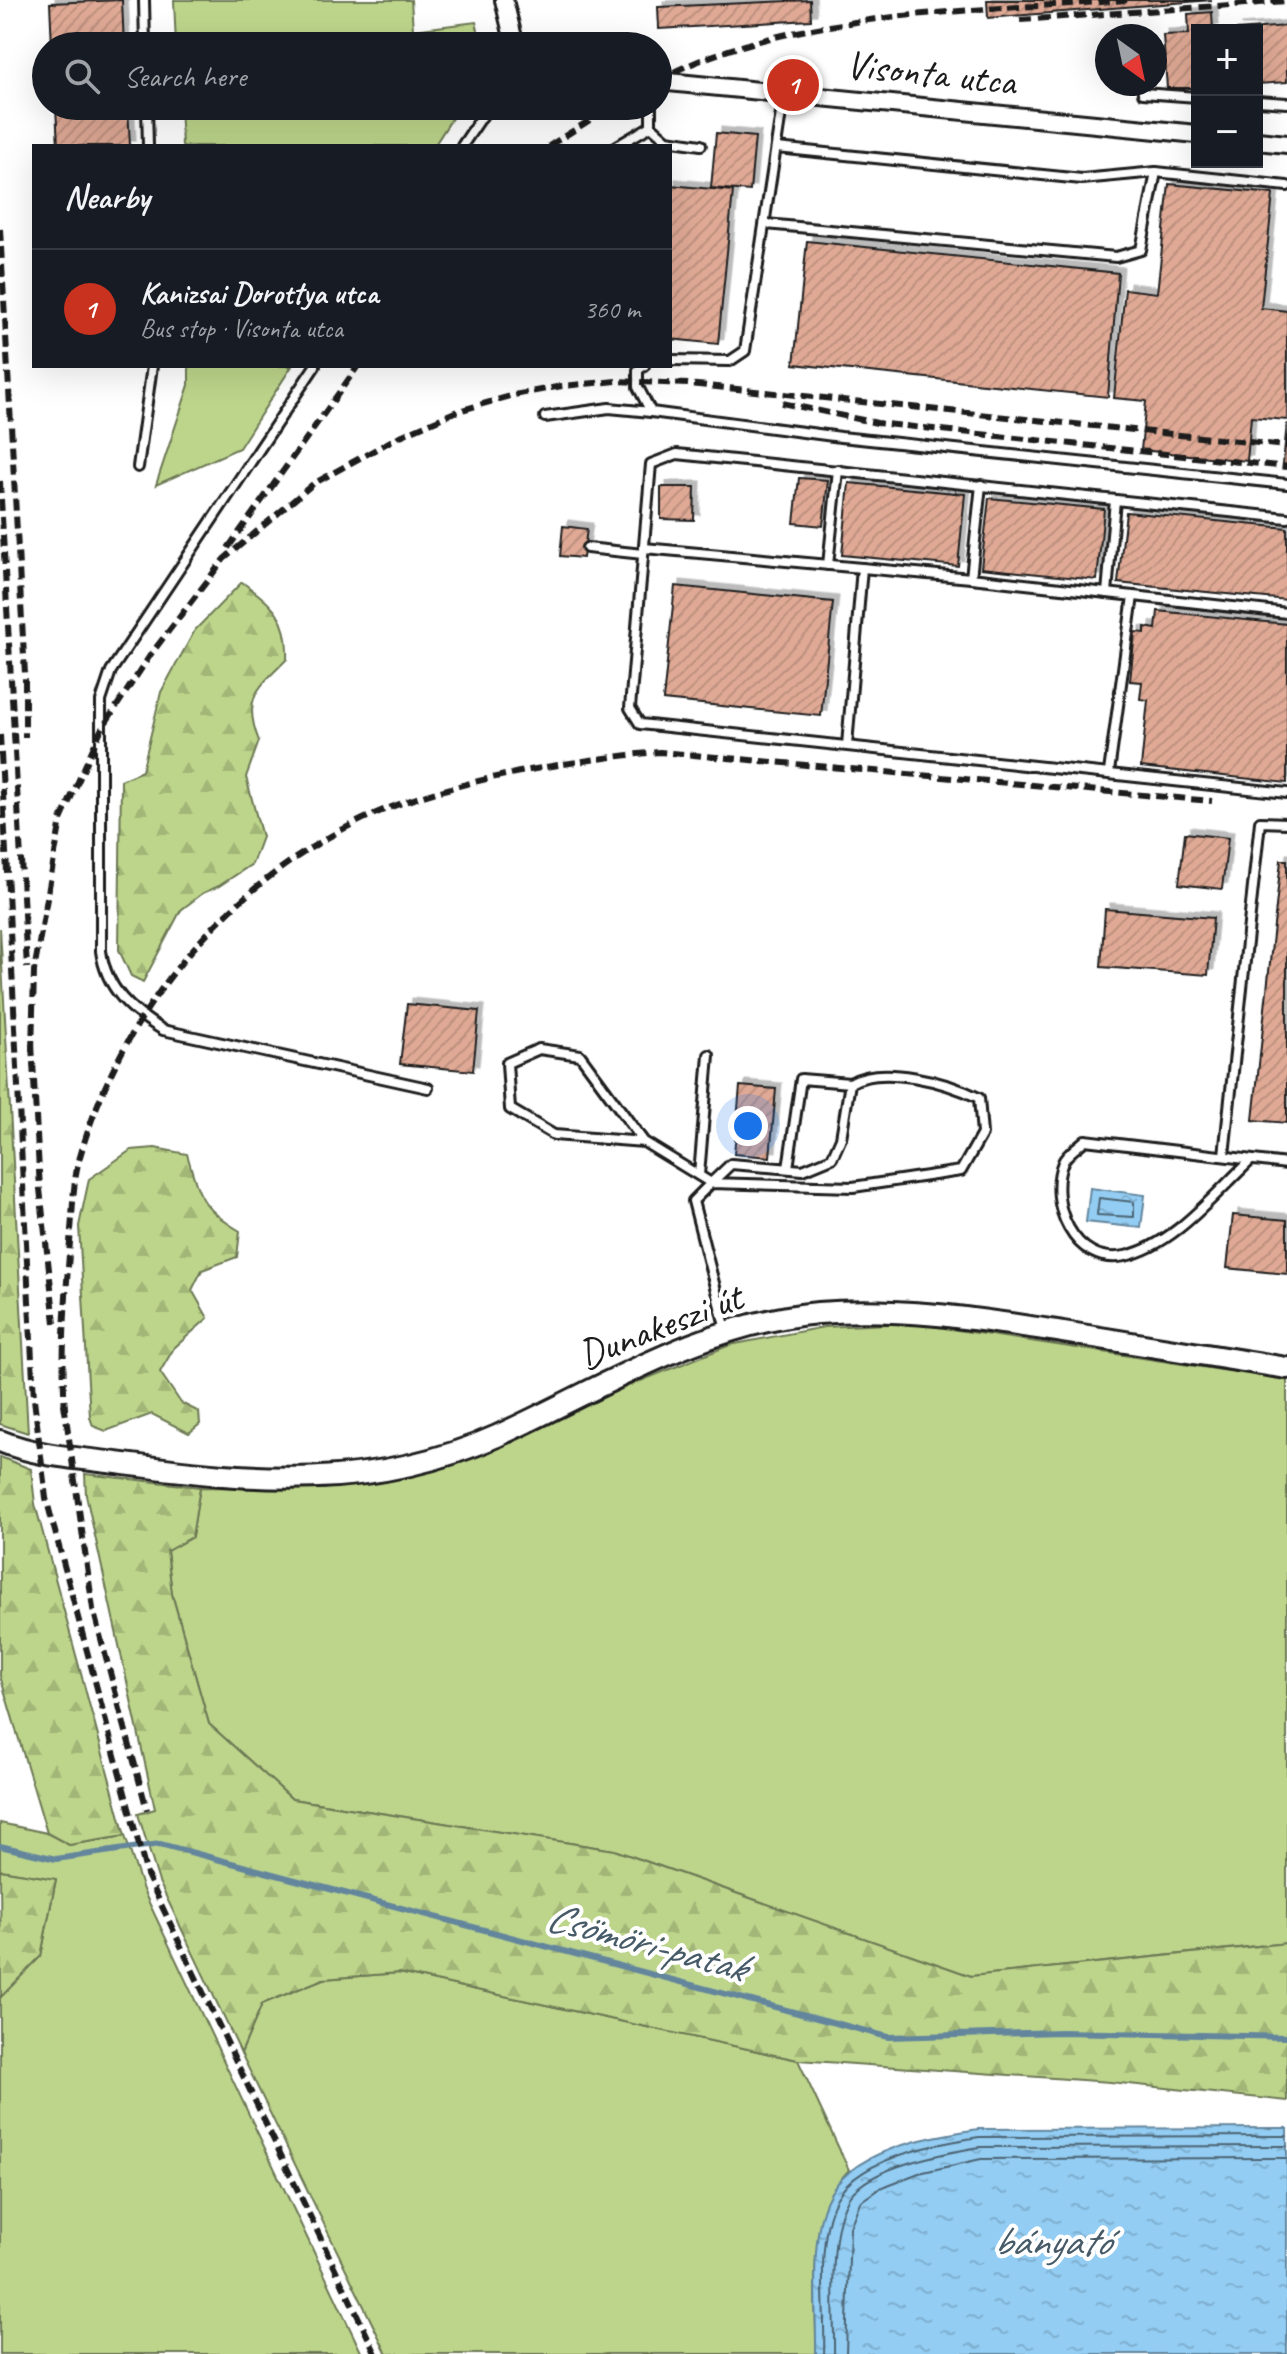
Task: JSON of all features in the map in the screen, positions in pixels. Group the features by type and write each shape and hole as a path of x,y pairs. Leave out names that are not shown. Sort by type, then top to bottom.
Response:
{"street":[{"path":"504,0 512,32"},
{"name":"Visonta utca","path":"672,82 1191,133"},
{"path":"1263,142 1287,144"},
{"name":"Dunakeszi út","path":"0,1441 70,1457 241,1478 323,1480 416,1464 493,1438 625,1374 727,1331 818,1313 907,1313 995,1322 1287,1368"}],"lane":[{"path":"144,0 145,32"},
{"path":"672,360 730,361 745,351 784,92"},
{"path":"1167,95 1191,97"},
{"path":"1263,101 1287,103"},
{"path":"147,120 148,144"},
{"path":"463,144 480,120"},
{"path":"651,120 651,126 667,140 701,145"},
{"path":"620,144 651,126"},
{"path":"777,148 1082,179 1156,172 1287,186"},
{"path":"766,224 1116,257 1141,250 1156,172"},
{"path":"138,467 152,368"},
{"path":"314,368 111,671 101,701 101,951 104,974 130,1007 163,1030 428,1088"},
{"path":"639,368 638,387 651,412"},
{"path":"545,417 609,408 841,437 1287,484"},
{"path":"1287,518 677,454 651,464 630,708 640,724 1287,793"},
{"path":"828,565 838,470"},
{"path":"971,578 981,485"},
{"path":"1107,593 1115,500"},
{"path":"587,548 971,578 1287,613"},
{"path":"847,745 862,568"},
{"path":"1109,772 1133,596"},
{"path":"1224,1155 1260,822 1287,823"},
{"path":"644,1142 554,1135 510,1109 507,1063 539,1049 580,1055 644,1142 711,1183 853,1187 961,1171 982,1134 979,1098 948,1083 864,1074 850,1083 801,1079 788,1168"},
{"path":"699,1175 709,1055"},
{"path":"727,1331 693,1201 731,1164 803,1170 832,1158 841,1138 850,1083"},
{"path":"1251,1160 1182,1224 1148,1248 1121,1257 1096,1252 1072,1236 1058,1206 1063,1161 1085,1140 1287,1164"}],"green space":[{"path":"174,0 411,0 413,30 476,22 478,32 175,32"},
{"path":"181,120 451,120 435,144 182,144"},
{"path":"189,368 291,368 239,448 156,485 189,385"},
{"path":"242,582 277,614 287,645 287,659 260,687 252,704 259,741 246,777 262,837 252,864 181,910 143,982 131,976 119,950 121,780 142,771 161,692 195,630"},
{"path":"0,928 28,1433 0,1424"},
{"path":"155,1148 187,1154 203,1200 217,1215 240,1231 237,1257 202,1270 192,1290 208,1318 174,1348 160,1372 181,1403 199,1412 200,1424 189,1433 152,1414 106,1431 93,1426 90,1417 79,1226 89,1179 131,1150"},
{"path":"911,1323 1287,1380 1287,1943 971,1976 614,1850 292,1799 209,1724 172,1594 167,1551 192,1536 200,1487 324,1489 420,1471 500,1445 628,1386 730,1345 824,1327"},
{"path":"0,1457 31,1469 35,1504 125,1836 69,1845 47,1833 0,1676"},
{"path":"85,1474 200,1487 192,1537 167,1551 172,1594 209,1724 292,1799 614,1850 971,1976 1287,1943 1287,2101 1110,2082 798,2060 399,1973 323,1979 262,2004 241,2053 159,1882 138,1814 155,1809 86,1495"},
{"path":"0,1823 47,1833 69,1845 125,1836 143,1890 362,2354 0,2354 0,1996 41,1956 56,1879 0,1870"},
{"path":"0,1870 56,1879 41,1956 1,1997"},
{"path":"399,1973 798,2060 849,2170 825,2210 819,2233 815,2282 816,2354 387,2354 241,2053 262,2004 323,1979"}],"water":[{"path":"1090,1188 1145,1195 1141,1228 1086,1222"},
{"name":"bányató","path":"1287,2128 1287,2354 816,2354 815,2276 821,2216 838,2183 872,2157 937,2136 978,2129"}],"building":[{"path":"122,0 123,32 51,32 50,3"},
{"path":"810,0 811,20 659,29 658,7"},
{"path":"987,0 1212,0 988,18"},
{"path":"1212,12 1213,24 1191,24 1191,88 1167,88 1167,35 1189,34 1188,14"},
{"path":"1287,26 1287,82 1263,84 1263,28"},
{"path":"57,120 129,120 130,144 58,144"},
{"path":"716,133 755,137 750,191 711,188"},
{"path":"1169,184 1273,194 1261,308 1287,311 1287,420 1251,417 1247,461 1141,450 1146,401 1114,398 1125,289 1157,293"},
{"path":"672,185 733,191 718,344 672,339"},
{"path":"807,241 1118,273 1108,397 794,364"},
{"path":"1287,423 1287,465 1283,464"},
{"path":"799,478 828,480 823,526 794,523"},
{"path":"849,483 965,494 958,566 842,555"},
{"path":"661,487 695,487 694,520 661,519"},
{"path":"989,498 1104,509 1097,580 981,568"},
{"path":"1126,512 1287,528 1287,600 1118,583"},
{"path":"563,526 587,529 583,558 560,556"},
{"path":"675,586 833,602 821,716 663,700"},
{"path":"1158,611 1287,624 1287,783 1141,767 1148,700 1140,699 1142,682 1130,681 1135,632 1145,633 1145,627 1156,629"},
{"path":"1185,833 1228,838 1222,889 1179,884"},
{"path":"1281,860 1287,860 1287,1123 1253,1120"},
{"path":"1105,909 1213,918 1208,975 1101,967"},
{"path":"407,1004 479,1011 473,1071 400,1064"},
{"path":"740,1086 776,1089 770,1157 734,1154"},
{"path":"1233,1215 1287,1220 1287,1274 1227,1268"}],"waterway":[{"name":"Csömöri-patak","path":"0,1846 56,1859 160,1844 888,2037 1061,2032 1287,2037"}],"railway":[{"path":"672,74 710,57 766,39 825,27 949,12 1127,0"},
{"path":"1020,20 1287,1"},
{"path":"552,144 590,120"},
{"path":"0,229 25,674 25,737"},
{"path":"228,548 357,368"},
{"path":"32,1052 34,971 61,820 101,730 151,654 224,559 313,484 398,437 455,412 514,395 562,386 617,381 688,384 1287,446"},
{"path":"782,403 877,423 1287,467"},
{"path":"0,481 27,968"},
{"path":"0,735 34,1399 46,1498 147,1875 376,2354"},
{"path":"65,1411 65,1320 74,1189 78,1164 96,1108 121,1055 151,1004 186,957 226,914 271,876 320,842 372,815 474,782 552,766 660,752 1212,801"},
{"path":"32,1044 40,1189 55,1323"},
{"path":"64,1403 93,1609 147,1810"}],"place":[{"name":"Kanizsai Dorottya utca","path":"793,85"}]}
